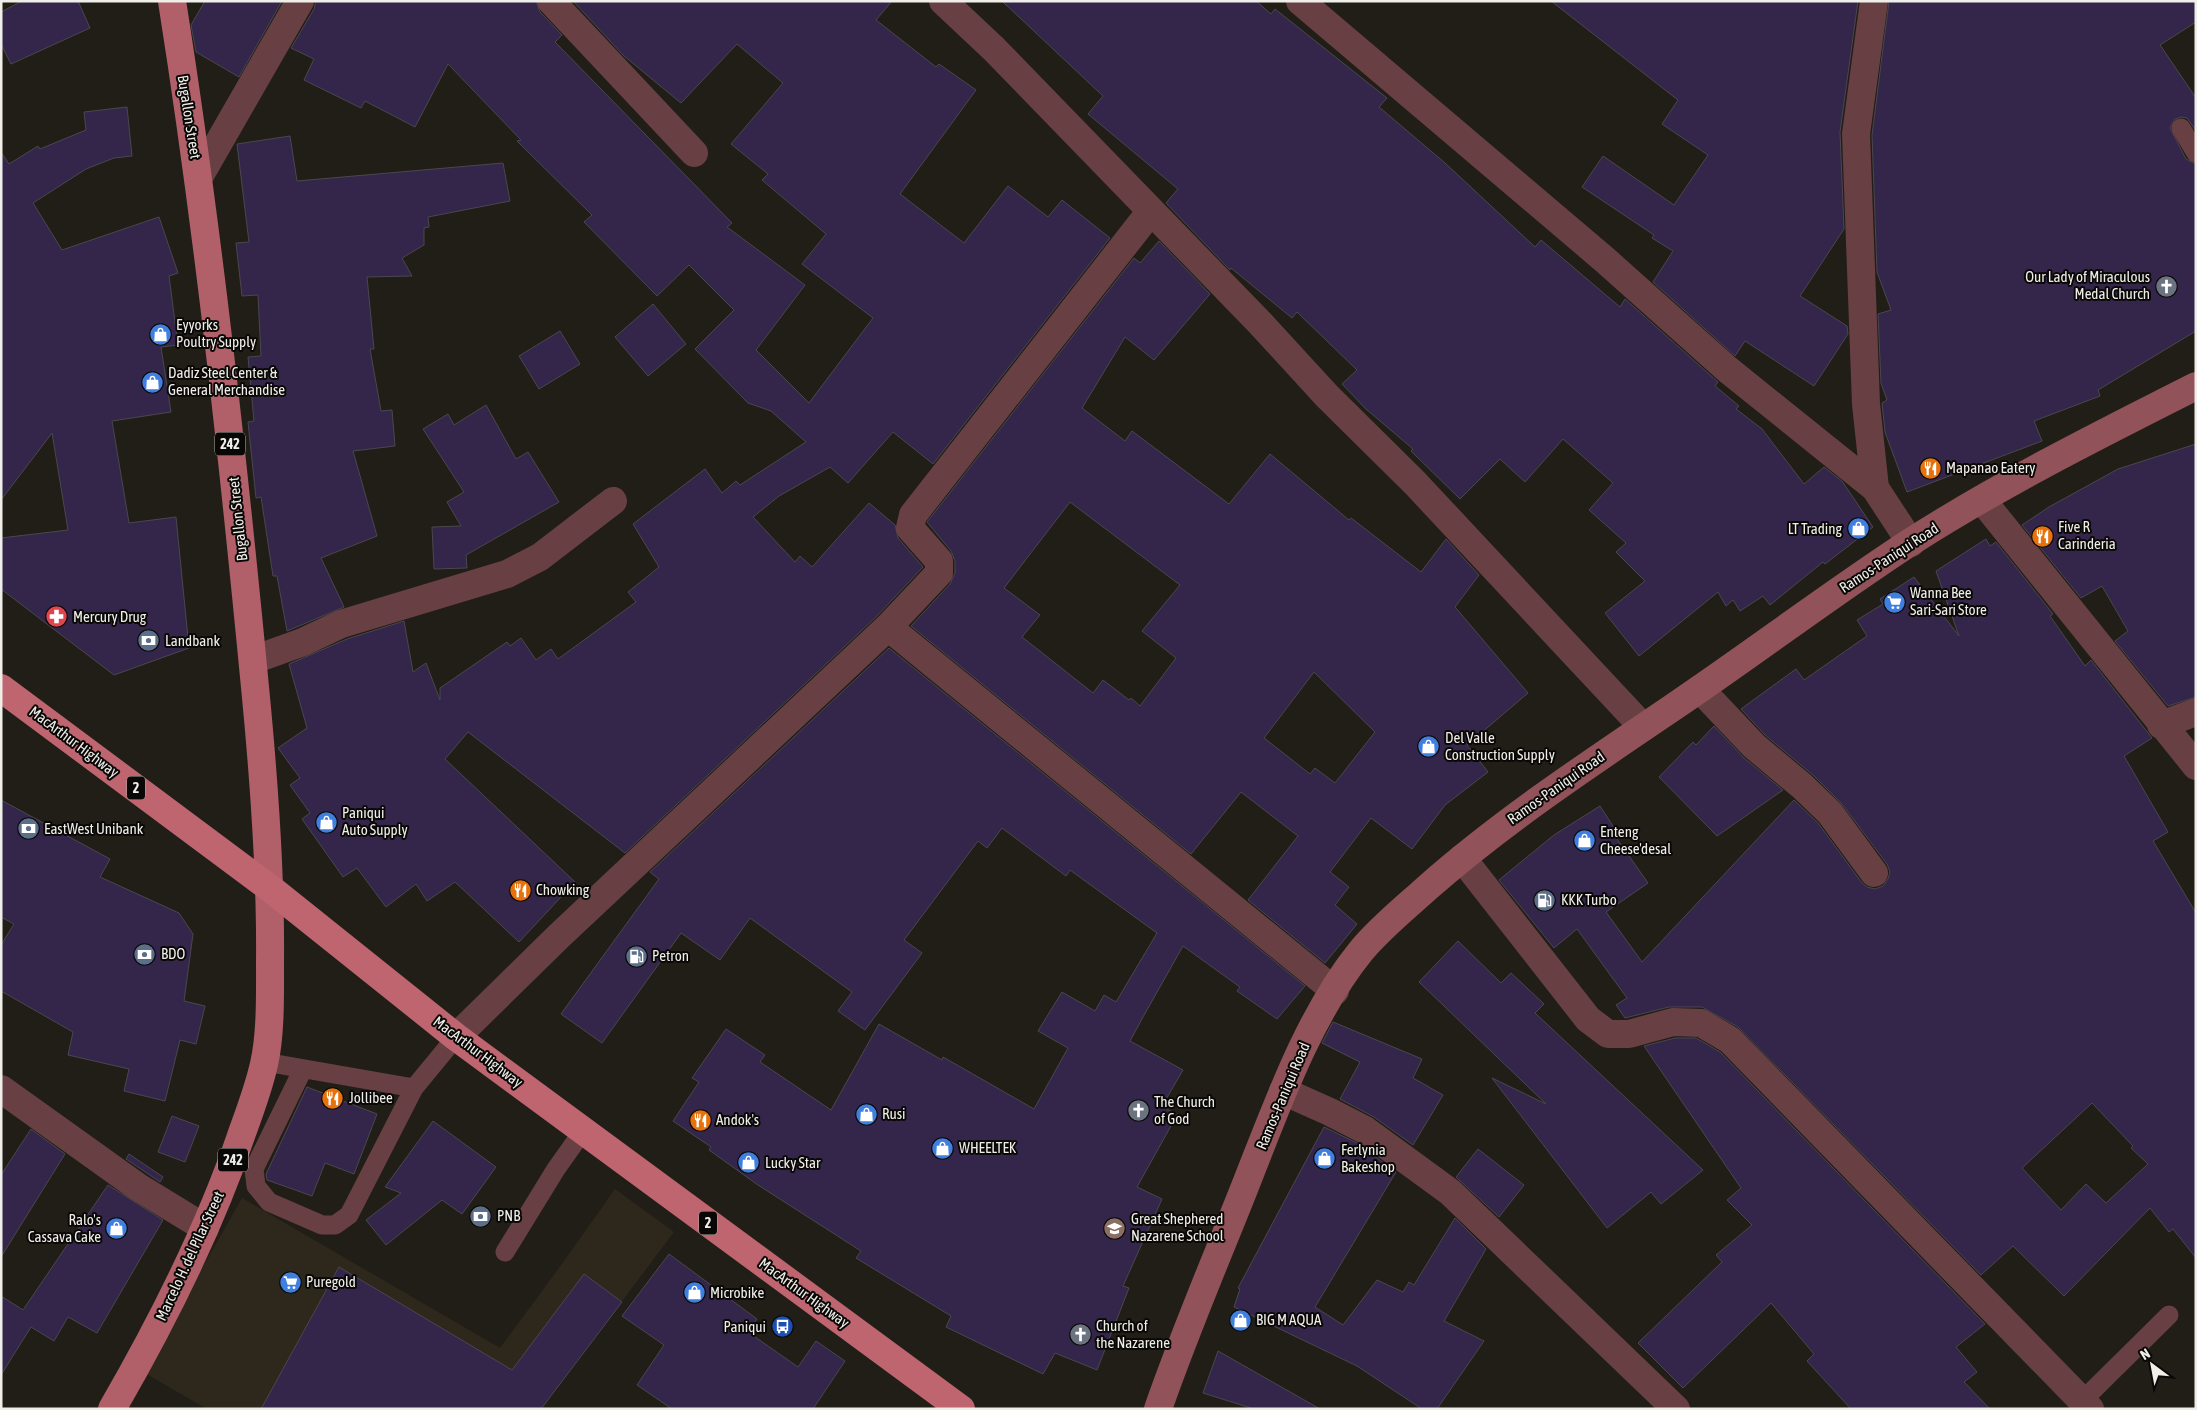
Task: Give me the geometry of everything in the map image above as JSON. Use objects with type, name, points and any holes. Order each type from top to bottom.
[{"type":"highway","name":"MacArthur Highway","points":[[1,688],[271,889],[456,1036],[962,1409]]},
{"type":"main road","name":"Bugallon Street","points":[[172,1],[184,91],[199,177],[253,660],[264,776],[271,889]]},
{"type":"main road","name":"Ramos-Paniqui Road","points":[[1158,1409],[1196,1308],[1283,1091],[1308,1037],[1335,990],[1361,951],[1462,858],[1518,814],[1797,620],[1911,543],[1982,500],[2079,445],[2196,386]]},
{"type":"main road","name":"Marcelo H. del Pilar Street","points":[[112,1409],[148,1347],[205,1228],[227,1178],[265,1062],[269,1011],[271,889]]},
{"type":"street","points":[[199,177],[300,1]]},
{"type":"street","points":[[551,1],[694,152]]},
{"type":"street","points":[[943,1],[994,49],[1328,396],[1415,483],[1644,727]]},
{"type":"street","points":[[1300,1],[1605,260],[1727,370],[1875,488],[1911,543]]},
{"type":"street","points":[[1874,1],[1856,134],[1866,404],[1875,488]]},
{"type":"street","points":[[456,1036],[559,936],[888,627],[939,574],[939,561],[910,528],[913,515],[1151,211]]},
{"type":"street","points":[[1982,500],[2161,725],[2196,766]]},
{"type":"street","points":[[253,660],[303,642],[341,624],[507,574],[540,557],[613,501]]},
{"type":"street","points":[[888,627],[1335,990]]},
{"type":"street","points":[[1700,689],[1754,746],[1802,786],[1830,813],[1874,873]]},
{"type":"street","points":[[2161,725],[2196,712]]},
{"type":"street","points":[[1462,858],[1588,1019],[1608,1034],[1629,1034],[1673,1022],[1701,1023],[1730,1040],[2086,1405]]},
{"type":"street","points":[[1,1089],[138,1187],[205,1228]]},
{"type":"street","points":[[1283,1091],[1365,1130],[1450,1192],[1676,1409]]},
{"type":"lane","points":[[2181,128],[2196,153]]},
{"type":"lane","points":[[304,1069],[254,1169],[256,1186],[269,1202],[322,1225],[335,1225],[349,1215],[414,1088],[456,1036]]},
{"type":"lane","points":[[265,1062],[414,1088]]},
{"type":"lane","points":[[505,1252],[556,1168],[583,1131]]},
{"type":"lane","points":[[2086,1405],[2168,1315]]},
{"type":"shaded area","name":"Puregold","points":[[615,1189],[674,1232],[541,1409],[207,1409],[143,1372],[242,1198],[500,1348]]},
{"type":"building","points":[[22,1],[78,1],[90,28],[11,64],[1,44],[1,12]]},
{"type":"building","points":[[205,1],[282,1],[239,77],[196,52],[191,25]]},
{"type":"building","points":[[316,1],[536,1],[540,12],[562,35],[555,42],[732,223],[727,227],[805,285],[756,350],[809,403],[873,318],[802,264],[826,234],[762,180],[768,174],[731,144],[783,83],[737,44],[681,103],[624,56],[573,1],[892,1],[876,20],[936,67],[939,64],[976,90],[900,194],[964,243],[1008,186],[1048,217],[1062,200],[1110,238],[933,464],[893,432],[848,483],[830,467],[779,496],[753,517],[795,562],[800,556],[812,567],[869,503],[895,525],[898,538],[923,567],[877,616],[625,853],[468,732],[445,759],[575,882],[519,942],[455,882],[427,901],[416,884],[386,907],[357,868],[343,877],[302,819],[310,813],[290,785],[300,778],[278,748],[307,728],[289,664],[347,639],[404,621],[413,672],[426,663],[440,700],[440,688],[507,642],[510,646],[521,638],[536,660],[551,649],[558,659],[636,602],[628,592],[659,567],[633,524],[705,469],[722,493],[736,481],[740,485],[806,442],[771,411],[748,403],[695,349],[734,310],[689,265],[657,296],[584,222],[592,215],[517,141],[521,140],[448,64],[415,127],[365,101],[361,108],[304,80],[314,59],[291,48],[314,9]]},
{"type":"building","points":[[1002,1],[1256,1],[1271,14],[1275,9],[1387,98],[1379,107],[1445,163],[1535,247],[1541,240],[1620,307],[1625,299],[1718,382],[1715,386],[1739,406],[1736,409],[1762,429],[1804,484],[1824,467],[1842,481],[1873,527],[1825,564],[1823,562],[1770,605],[1763,596],[1740,611],[1733,600],[1726,606],[1718,592],[1639,656],[1605,613],[1645,581],[1616,552],[1626,543],[1589,510],[1613,483],[1563,439],[1525,482],[1500,459],[1460,499],[1411,451],[1413,449],[1366,409],[1342,384],[1357,370],[1297,312],[1292,318],[1231,268],[1230,270],[1166,203],[1178,189],[1088,114],[1103,96]]},
{"type":"building","points":[[1551,1],[1858,1],[1840,132],[1844,229],[1800,296],[1847,326],[1848,334],[1814,386],[1745,341],[1735,356],[1653,282],[1673,251],[1652,238],[1654,235],[1582,187],[1603,156],[1674,205],[1708,155],[1662,124],[1678,100]]},
{"type":"building","points":[[1889,1],[2196,1],[2196,22],[2160,45],[2196,98],[2196,131],[2187,118],[2181,117],[2175,119],[2170,128],[2186,159],[2196,164],[2196,331],[2098,390],[2100,396],[2034,421],[2042,441],[1907,492],[1885,432],[1882,403],[1887,400],[1881,383],[1878,314],[1891,310],[1877,272],[1872,135]]},
{"type":"building","points":[[127,107],[132,156],[114,158],[86,169],[33,203],[62,250],[159,217],[178,273],[169,276],[178,345],[161,347],[171,412],[112,421],[129,523],[176,517],[189,648],[114,675],[1,589],[1,538],[68,530],[52,433],[1,500],[1,152],[9,164],[38,146],[40,149],[86,130],[84,112]]},
{"type":"building","points":[[290,136],[297,181],[503,163],[510,201],[428,217],[429,227],[424,228],[424,245],[402,258],[412,276],[367,277],[374,349],[370,349],[381,411],[392,410],[395,446],[353,451],[377,536],[321,558],[344,607],[287,631],[277,576],[273,576],[261,497],[256,498],[248,422],[254,421],[248,357],[261,356],[258,295],[242,296],[236,243],[249,242],[237,144]]},
{"type":"building","points":[[1159,241],[1210,294],[1154,360],[1125,337],[1082,408],[1125,441],[1132,431],[1229,504],[1270,454],[1349,520],[1351,518],[1421,572],[1446,539],[1479,575],[1455,607],[1528,693],[1467,745],[1488,772],[1445,805],[1412,849],[1371,818],[1330,872],[1349,887],[1335,905],[1357,924],[1325,963],[1248,900],[1298,836],[1241,792],[1191,854],[911,626],[950,584],[955,573],[955,561],[951,551],[927,522],[1134,258],[1140,263]],"holes":[[[1070,502],[1180,585],[1142,631],[1176,658],[1140,706],[1103,680],[1093,693],[1022,637],[1040,615],[1004,588]],[[1314,672],[1375,732],[1335,783],[1315,768],[1310,774],[1264,738]]]},
{"type":"building","points":[[653,304],[686,344],[648,376],[615,337]]},
{"type":"building","points":[[560,331],[580,364],[539,389],[519,356]]},
{"type":"building","points":[[486,405],[516,459],[528,452],[559,502],[466,555],[467,568],[434,569],[432,527],[461,526],[447,502],[464,492],[423,429],[448,414],[454,425]]},
{"type":"building","points":[[2196,444],[2196,697],[2168,706],[2115,641],[2128,631],[2102,586],[2081,598],[2022,525],[2049,507],[2118,469]]},
{"type":"building","points":[[1986,539],[1990,546],[1996,542],[2053,614],[2050,616],[2085,666],[2091,660],[2152,738],[2124,756],[2168,832],[2153,841],[2196,913],[2196,1258],[2173,1229],[2169,1232],[2150,1208],[2064,1296],[2013,1246],[1981,1275],[1738,1027],[1702,1007],[1669,1007],[1625,1018],[1616,1005],[1627,998],[1577,929],[1554,948],[1499,880],[1554,835],[1600,806],[1620,837],[1617,839],[1648,883],[1606,912],[1642,962],[1794,800],[1818,823],[1862,883],[1867,887],[1875,889],[1883,886],[1890,872],[1887,864],[1842,804],[1813,775],[1765,735],[1741,709],[1796,669],[1804,680],[1867,636],[1857,620],[1883,604],[1880,599],[1914,577],[1959,636],[1936,571]],"holes":[[[2092,1103],[2133,1146],[2131,1148],[2148,1164],[2106,1203],[2086,1184],[2061,1210],[2022,1168]]]},
{"type":"building","points":[[889,648],[1305,986],[1277,1019],[1237,991],[1240,987],[1183,946],[1130,1041],[1183,1070],[1162,1106],[1177,1115],[1137,1187],[1162,1199],[1123,1286],[1129,1288],[1097,1370],[1055,1353],[1043,1374],[946,1327],[951,1316],[856,1258],[861,1251],[758,1185],[709,1150],[711,1147],[673,1121],[699,1082],[692,1078],[726,1029],[765,1055],[760,1062],[831,1110],[879,1024],[942,1060],[943,1057],[1034,1109],[1068,1048],[1038,1031],[1062,992],[1095,1011],[1104,995],[1116,1002],[1157,933],[1070,870],[1066,876],[1002,828],[987,848],[978,841],[904,940],[922,953],[865,1030],[838,1011],[852,992],[750,918],[720,960],[681,933],[602,1043],[561,1014],[659,879],[650,872]]},
{"type":"building","points":[[1714,726],[1744,758],[1783,790],[1717,836],[1659,777],[1693,742],[1696,745]]},
{"type":"building","points":[[1,800],[110,859],[100,877],[179,913],[193,934],[184,1001],[205,1006],[196,1044],[180,1040],[165,1101],[124,1091],[129,1069],[68,1055],[73,1032],[1,991],[1,945],[14,924],[1,917]]},
{"type":"building","points":[[1458,941],[1501,983],[1511,973],[1544,1004],[1535,1013],[1703,1170],[1661,1204],[1651,1192],[1607,1228],[1492,1078],[1546,1104],[1419,982]]},
{"type":"building","points":[[1333,1022],[1422,1059],[1413,1078],[1443,1095],[1413,1145],[1374,1117],[1340,1099],[1360,1062],[1322,1043]]},
{"type":"building","points":[[1675,1038],[1696,1038],[1720,1052],[1985,1324],[1956,1347],[1977,1372],[1964,1382],[1990,1409],[1851,1409],[1807,1361],[1814,1354],[1771,1303],[1683,1388],[1638,1343],[1722,1262],[1716,1255],[1752,1225],[1727,1200],[1741,1188],[1644,1046]]},
{"type":"building","points":[[307,1087],[377,1114],[354,1174],[325,1163],[312,1196],[267,1180],[266,1174]]},
{"type":"building","points":[[172,1116],[199,1126],[185,1162],[158,1152]]},
{"type":"building","points":[[433,1121],[496,1167],[462,1214],[442,1200],[386,1245],[366,1220],[401,1193],[385,1187]]},
{"type":"building","points":[[1324,1127],[1357,1143],[1396,1172],[1315,1307],[1343,1325],[1377,1280],[1403,1292],[1409,1282],[1414,1285],[1455,1218],[1486,1249],[1444,1321],[1484,1341],[1437,1409],[1422,1409],[1357,1366],[1234,1307],[1240,1289],[1238,1288]]},
{"type":"building","points":[[31,1129],[65,1154],[1,1257],[1,1175]]},
{"type":"building","points":[[1478,1149],[1524,1185],[1499,1217],[1456,1177]]},
{"type":"building","points":[[129,1154],[163,1177],[160,1182],[126,1159]]},
{"type":"building","points":[[108,1185],[163,1220],[97,1333],[68,1317],[54,1341],[31,1327],[1,1375],[1,1296],[23,1310]]},
{"type":"building","points":[[669,1254],[757,1319],[748,1332],[798,1367],[816,1341],[845,1361],[813,1409],[672,1409],[637,1385],[664,1345],[622,1316]]},
{"type":"building","points":[[339,1267],[512,1370],[584,1274],[622,1302],[541,1409],[261,1409]]},
{"type":"building","points":[[1218,1351],[1320,1409],[1254,1409],[1203,1393]]},
{"type":"place","name":"Our Lady of Miraculous Medal Church","points":[[2166,286]]},
{"type":"place","name":"Eyyorks Poultry Supply","points":[[160,334]]},
{"type":"place","name":"Dadiz Steel Center & General Merchandise","points":[[152,382]]},
{"type":"place","name":"Mapanao Eatery","points":[[1930,468]]},
{"type":"place","name":"LT Trading","points":[[1858,529]]},
{"type":"place","name":"Five R Carinderia","points":[[2042,536]]},
{"type":"place","name":"Wanna Bee Sari-Sari Store","points":[[1894,602]]},
{"type":"place","name":"Mercury Drug","points":[[57,617]]},
{"type":"place","name":"Landbank","points":[[149,641]]},
{"type":"place","name":"Del Valle Construction Supply","points":[[1429,747]]},
{"type":"place","name":"Paniqui Auto Supply","points":[[326,822]]},
{"type":"place","name":"EastWest Unibank","points":[[28,829]]},
{"type":"place","name":"Enteng Cheese'desal","points":[[1584,841]]},
{"type":"place","name":"Chowking","points":[[520,890]]},
{"type":"place","name":"KKK Turbo","points":[[1545,900]]},
{"type":"place","name":"BDO","points":[[145,954]]},
{"type":"place","name":"Petron","points":[[636,956]]},
{"type":"place","name":"Jollibee","points":[[333,1098]]},
{"type":"place","name":"The Church of God","points":[[1138,1111]]},
{"type":"place","name":"Rusi","points":[[866,1114]]},
{"type":"place","name":"Andok's","points":[[700,1120]]},
{"type":"place","name":"WHEELTEK","points":[[943,1148]]},
{"type":"place","name":"Ferlynia Bakeshop","points":[[1325,1159]]},
{"type":"place","name":"Lucky Star","points":[[749,1163]]},
{"type":"place","name":"PNB","points":[[481,1216]]},
{"type":"place","name":"Great Shephered Nazarene School","points":[[1115,1228]]},
{"type":"place","name":"Ralo's Cassava Cake","points":[[117,1229]]},
{"type":"place","name":"Puregold","points":[[290,1282]]},
{"type":"place","name":"Microbike","points":[[694,1293]]},
{"type":"place","name":"BIG M AQUA","points":[[1240,1320]]},
{"type":"place","name":"Paniqui","points":[[782,1327]]},
{"type":"place","name":"Church of the Nazarene","points":[[1080,1335]]}]
